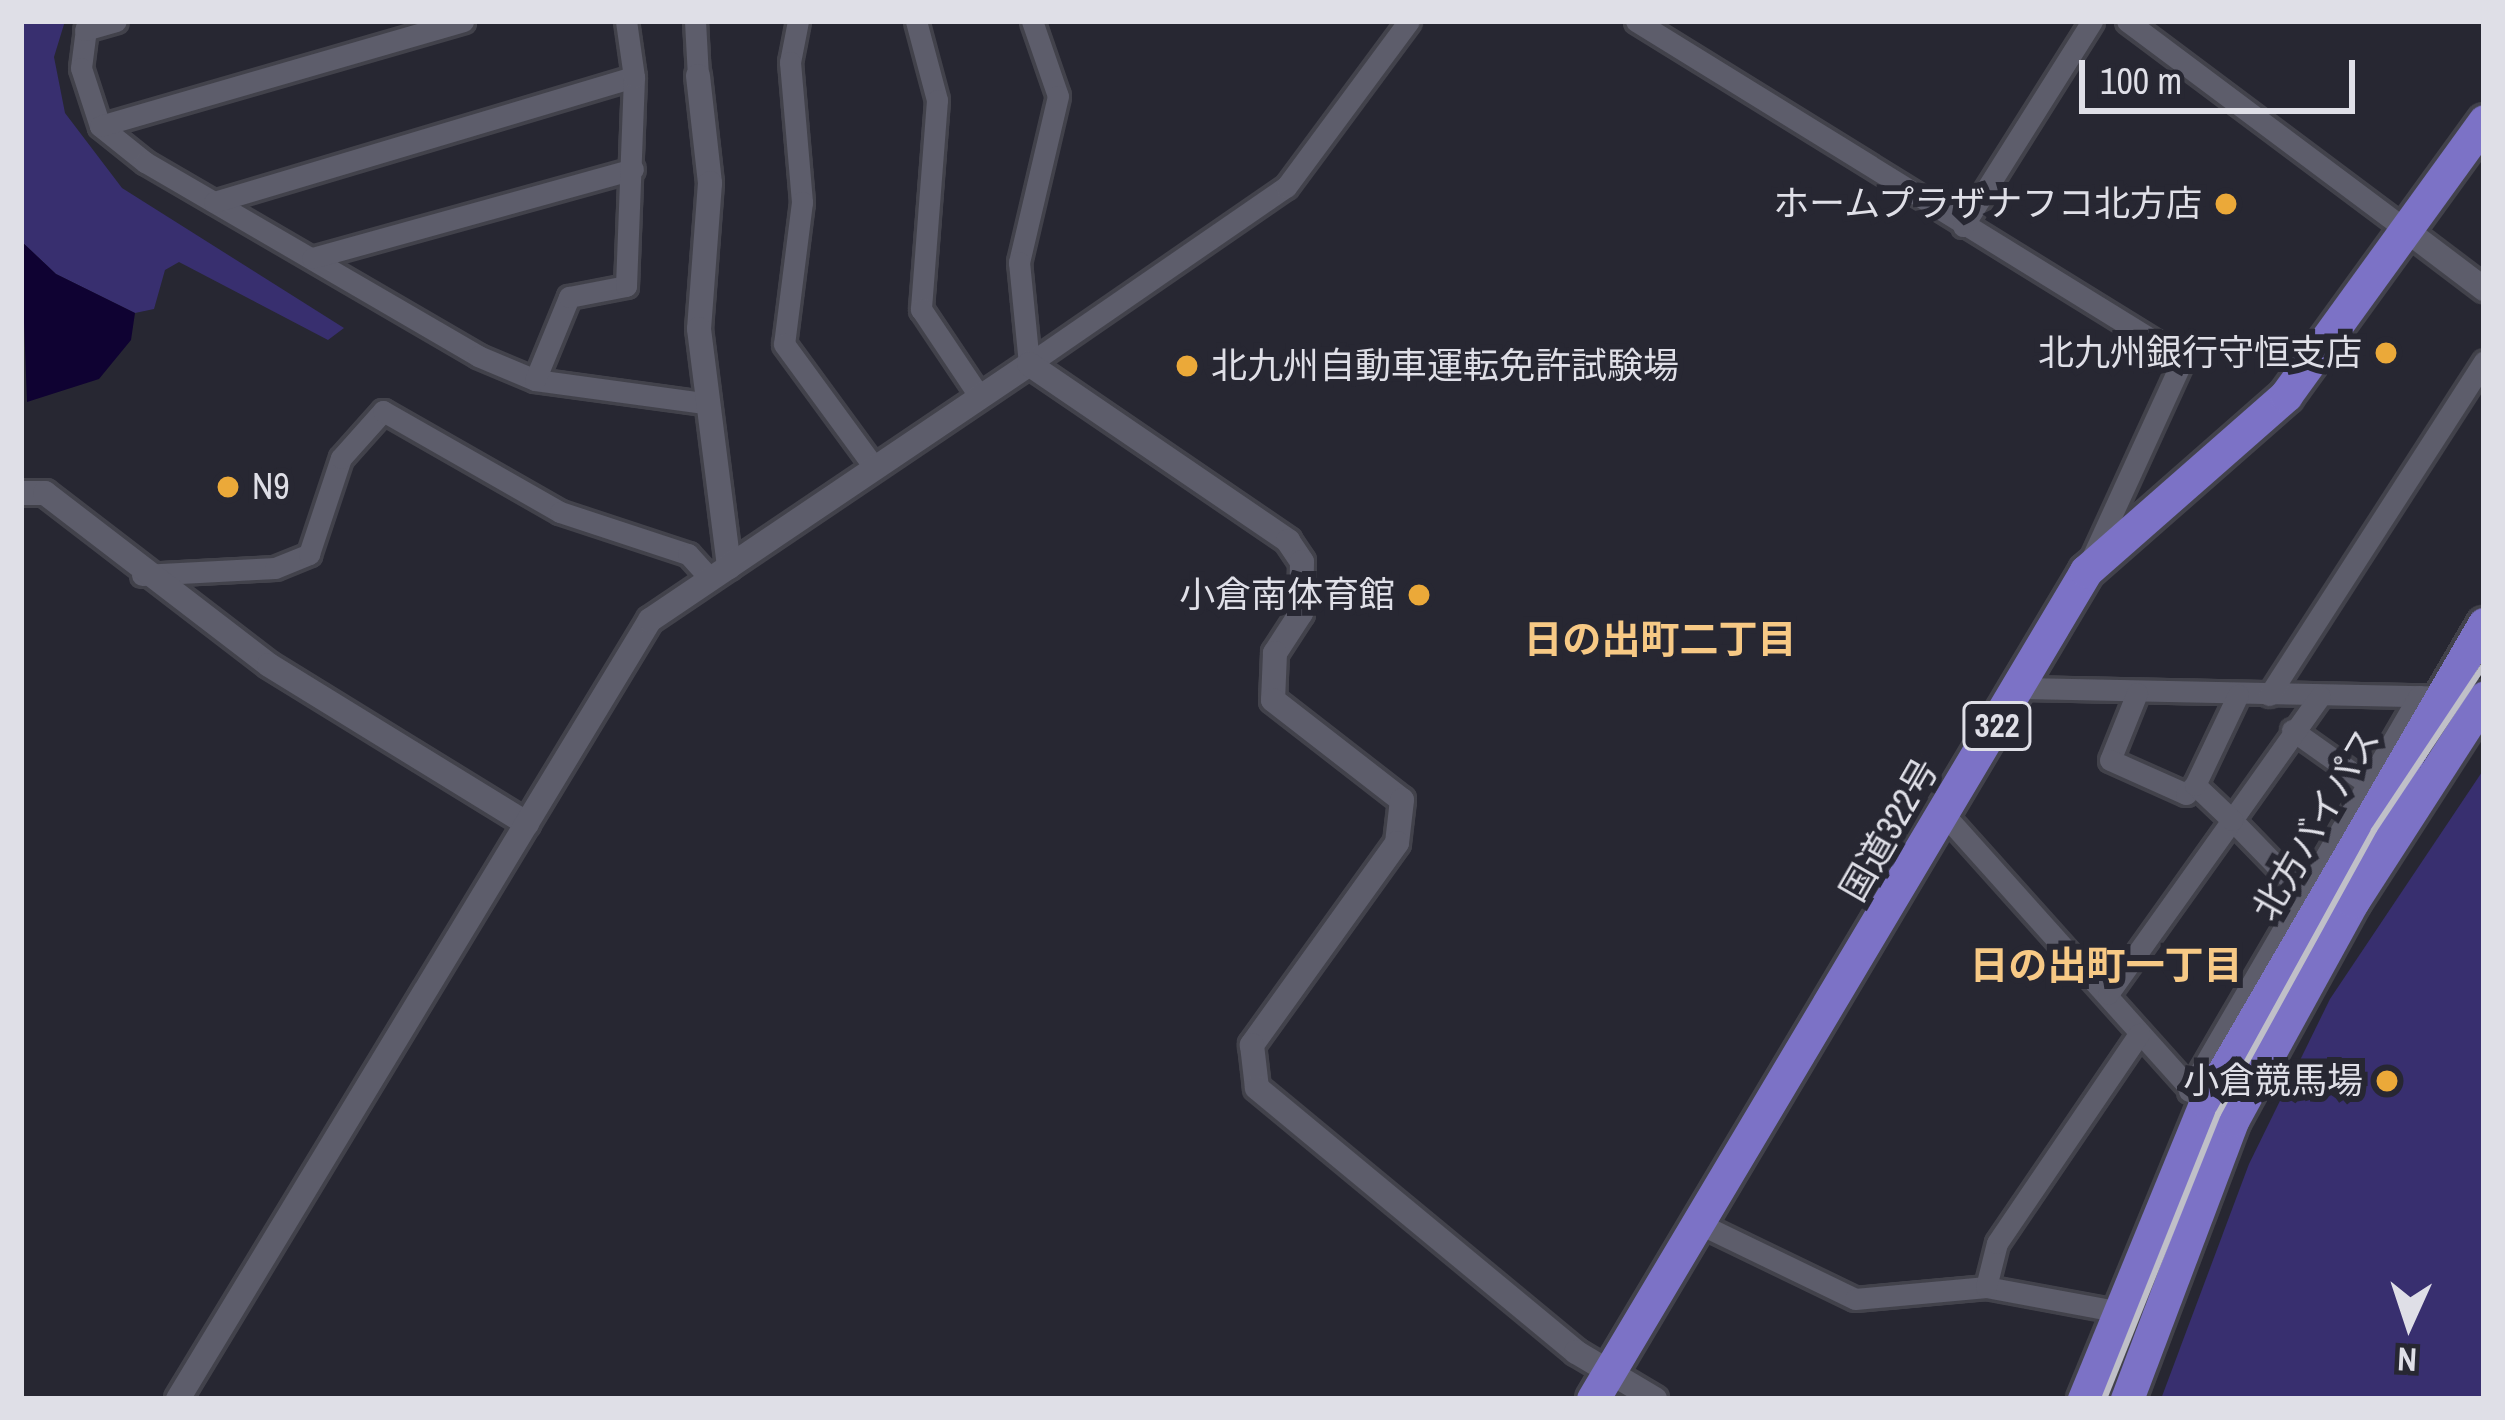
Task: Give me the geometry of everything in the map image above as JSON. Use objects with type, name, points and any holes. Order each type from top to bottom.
[{"type":"highway","name":"国道322号","points":[[1602,1385],[1942,812],[2022,688],[2086,571],[2286,395],[2410,233],[2484,121]]},
{"type":"highway","name":"北方バイパス","points":[[2084,1399],[2115,1311],[2209,1104],[2428,696],[2484,624]]},
{"type":"highway","name":"北方バイパス","points":[[2127,1399],[2209,1104],[2342,919],[2484,699]]},
{"type":"street","points":[[116,21],[86,26],[81,68],[100,127],[214,202],[536,380],[704,403]]},
{"type":"street","points":[[100,127],[463,21]]},
{"type":"street","points":[[536,380],[569,297],[626,286],[634,77],[626,21]]},
{"type":"street","points":[[695,21],[710,184],[704,403],[718,571]]},
{"type":"street","points":[[798,21],[790,62],[802,202],[784,344],[874,467]]},
{"type":"street","points":[[916,21],[937,100],[921,309],[978,394]]},
{"type":"street","points":[[1029,364],[1019,262],[1058,96],[1032,21]]},
{"type":"street","points":[[178,1399],[650,620],[1286,187],[1408,21]]},
{"type":"street","points":[[1636,21],[2183,358],[2086,571]]},
{"type":"street","points":[[1963,226],[2092,21]]},
{"type":"street","points":[[2127,21],[2484,289]]},
{"type":"street","points":[[214,202],[634,77]]},
{"type":"street","points":[[312,258],[633,169]]},
{"type":"street","points":[[2270,695],[2484,362]]},
{"type":"street","points":[[1029,364],[1288,541],[1302,562],[1301,613],[1275,653],[1273,700],[1402,800],[1397,843],[1252,1045],[1257,1088],[1602,1385],[1655,1399]]},
{"type":"street","points":[[142,575],[275,568],[309,554],[341,458],[383,411],[560,512],[688,554],[718,571]]},
{"type":"street","points":[[21,494],[45,493],[142,575],[527,824]]},
{"type":"street","points":[[2022,688],[2484,699]]},
{"type":"street","points":[[2137,693],[2110,760],[2186,794],[2195,785],[2238,694]]},
{"type":"street","points":[[2108,994],[2320,695]]},
{"type":"street","points":[[1942,812],[2139,1034],[2209,1104],[2300,890],[2365,781],[2428,696]]},
{"type":"street","points":[[2292,730],[2365,781]]},
{"type":"street","points":[[2195,785],[2300,890]]},
{"type":"street","points":[[1986,1287],[1997,1243],[2139,1034]]},
{"type":"street","points":[[1698,1223],[1855,1299],[1986,1287],[2115,1311]]},
{"type":"shaded area","points":[[21,21],[65,21],[54,57],[65,113],[122,188],[344,328],[328,340],[179,262],[165,270],[154,309],[135,313],[56,274],[21,241]]},
{"type":"shaded area","points":[[21,241],[56,274],[135,313],[131,340],[99,379],[27,402]]},
{"type":"shaded area","name":"小倉競馬場","points":[[2484,769],[2484,1399],[2161,1399],[2249,1164],[2330,999]]},
{"type":"railway","points":[[2104,1399],[2218,1114],[2374,830],[2484,665]]},
{"type":"place","name":"ホームプラザナフコ北方店","points":[[2226,204]]},
{"type":"place","name":"北九州銀行守恒支店","points":[[2386,353]]},
{"type":"place","name":"北九州自動車運転免許試験場","points":[[1187,366]]},
{"type":"place","name":"N9","points":[[228,487]]},
{"type":"place","name":"小倉南体育館","points":[[1419,595]]},
{"type":"place","name":"小倉競馬場","points":[[2387,1081]]},
{"type":"district","name":"日の出町二丁目","points":[[1660,639]]},
{"type":"district","name":"日の出町一丁目","points":[[2106,965]]}]
